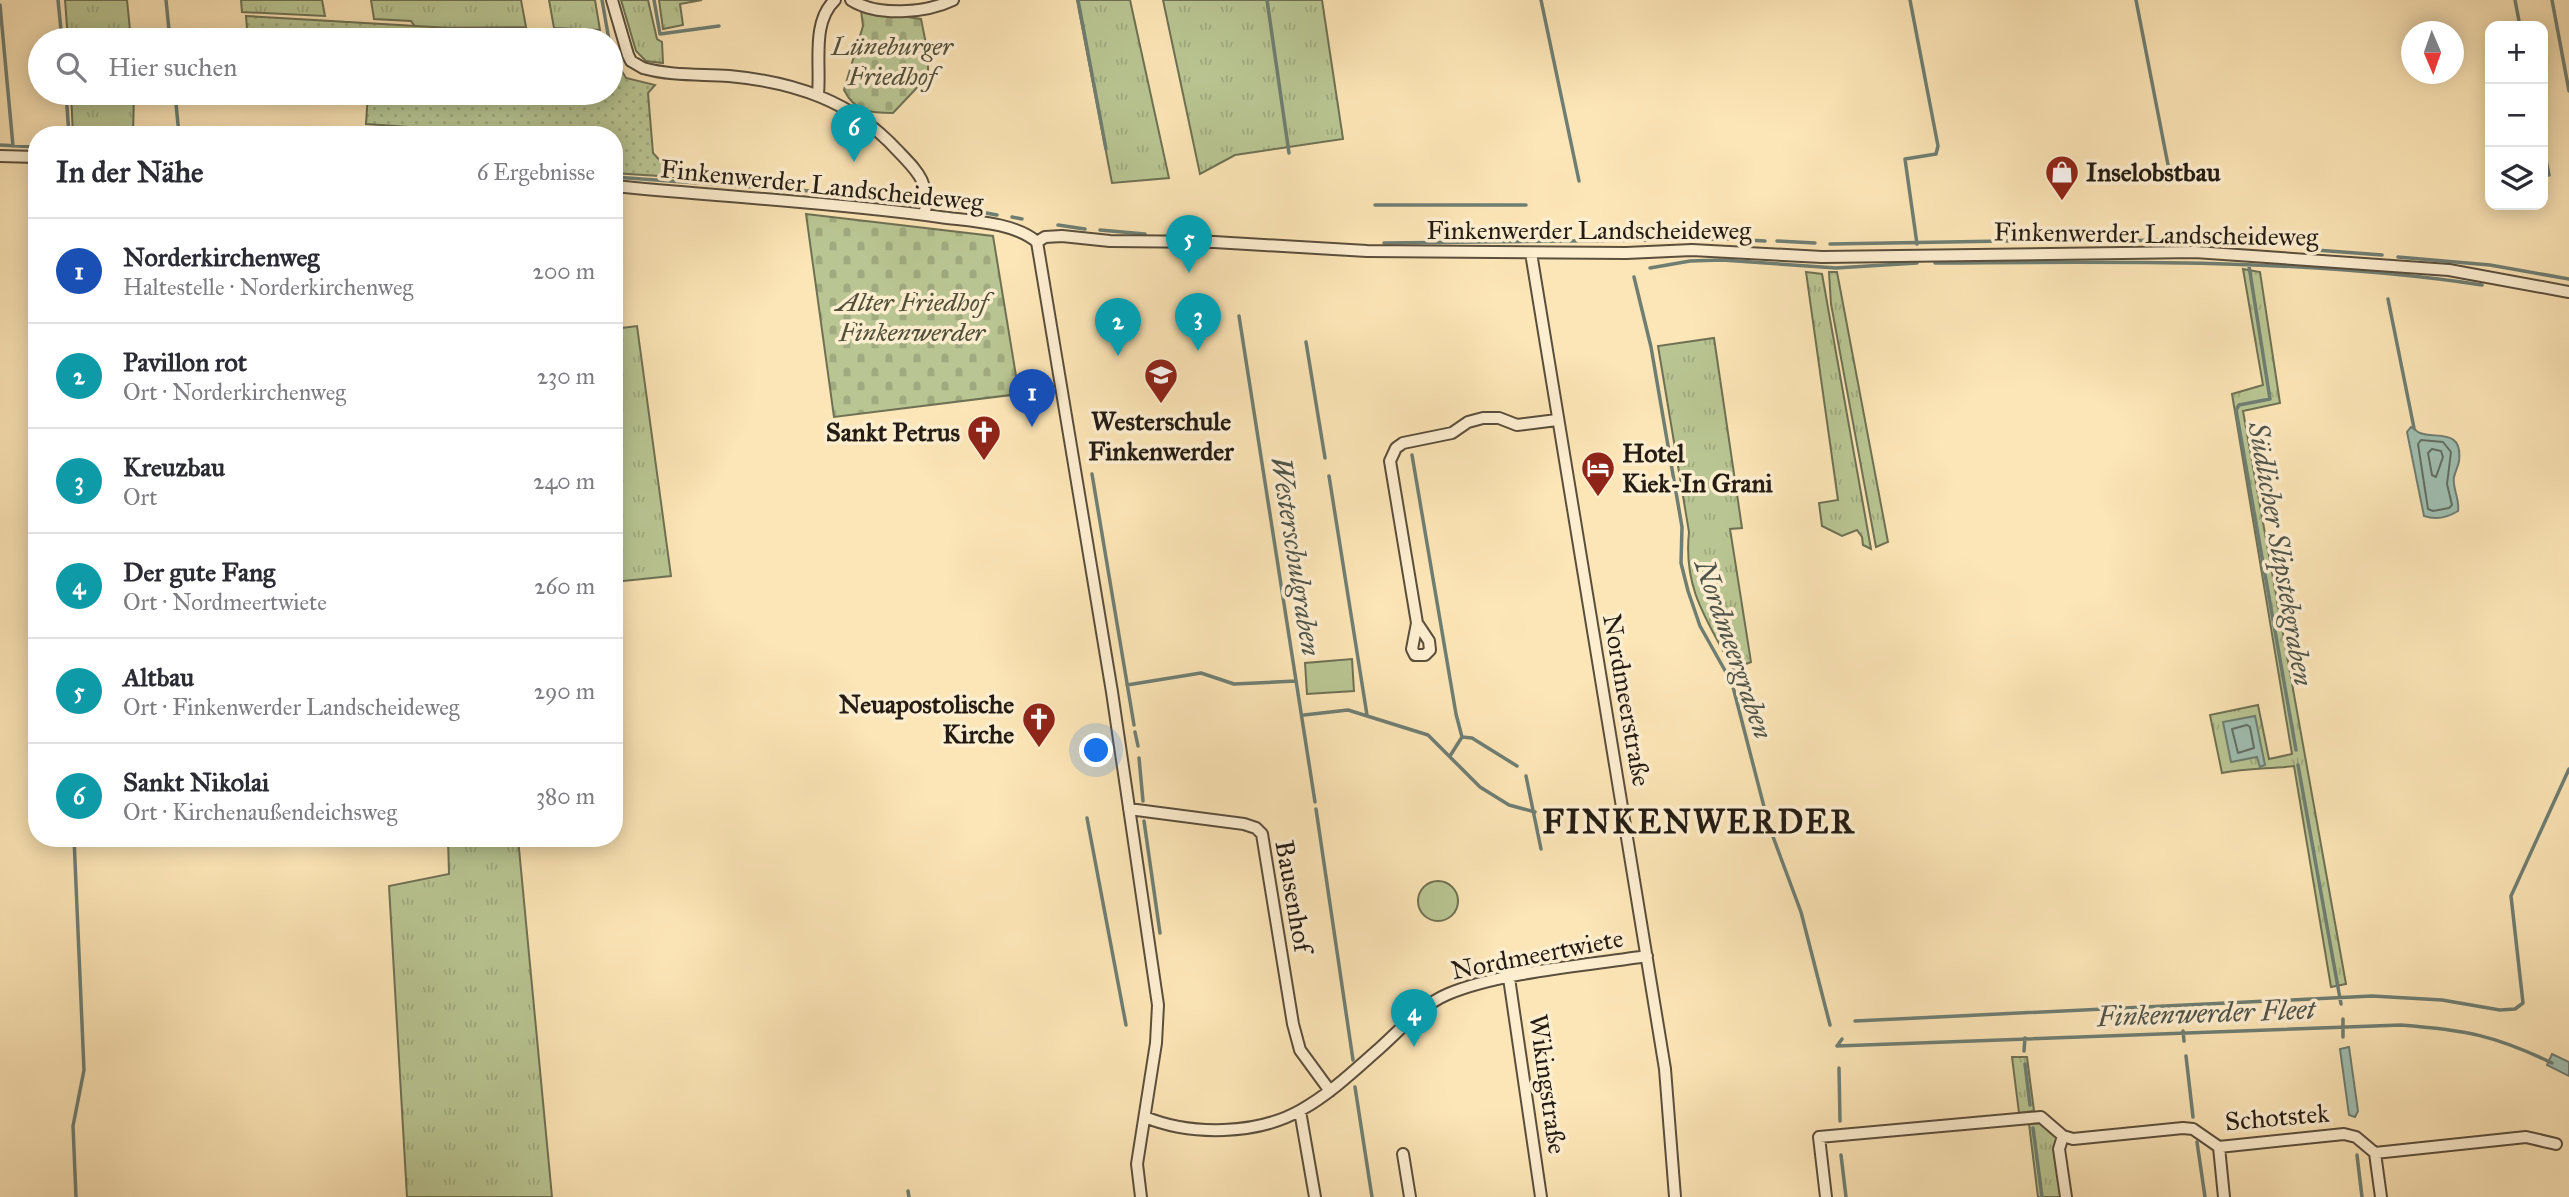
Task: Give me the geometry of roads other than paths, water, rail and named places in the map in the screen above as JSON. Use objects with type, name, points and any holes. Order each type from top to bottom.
[{"type":"street","points":[[612,0],[620,28]]},
{"type":"street","points":[[818,94],[821,26],[826,11],[835,0]]},
{"type":"street","points":[[852,0],[867,7],[918,10],[953,0]]},
{"type":"street","points":[[623,38],[631,61],[643,68],[679,74],[743,78],[818,94],[846,106],[876,128],[919,173],[927,194],[925,215]]},
{"type":"street","points":[[0,156],[28,157]]},
{"type":"street","name":"Finkenwerder Landscheideweg","points":[[623,187],[842,205],[925,215],[1013,230],[1037,242],[1045,237],[1062,236],[1110,241],[1214,242],[1367,251],[1531,253],[1692,250],[1822,257],[2195,252],[2448,270],[2569,292]]},
{"type":"street","points":[[1037,242],[1129,809],[1157,1004],[1145,1117],[1137,1164],[1141,1197]]},
{"type":"street","name":"Nordmeerstraße","points":[[1531,253],[1665,1069],[1675,1197]]},
{"type":"street","points":[[1417,623],[1390,461],[1392,454],[1404,443],[1451,433],[1468,422],[1483,418],[1499,418],[1517,425],[1557,420]]},
{"type":"street","name":"Bausenhof","points":[[1129,809],[1244,824],[1256,828],[1262,834],[1293,1024],[1300,1050],[1329,1091]]},
{"type":"street","name":"Nordmeertwiete","points":[[1145,1117],[1162,1124],[1210,1130],[1256,1125],[1300,1111],[1329,1091],[1420,1012],[1446,995],[1509,978],[1647,956]]},
{"type":"street","name":"Wikingstraße","points":[[1509,978],[1541,1197]]},
{"type":"street","points":[[1300,1111],[1315,1197]]},
{"type":"street","points":[[1826,1197],[1819,1137],[2041,1117],[2063,1136],[2059,1149],[2066,1197]]},
{"type":"street","name":"Schotstek","points":[[2063,1136],[2073,1139],[2183,1128],[2193,1129],[2219,1147],[2344,1134],[2356,1137],[2375,1153]]},
{"type":"street","points":[[2381,1197],[2375,1153],[2526,1137],[2556,1144]]},
{"type":"street","points":[[2219,1147],[2224,1197]]},
{"type":"street","points":[[1404,1154],[1410,1197]]},
{"type":"water","points":[[2411,427],[2426,435],[2453,439],[2457,444],[2459,461],[2454,481],[2458,511],[2446,517],[2424,516],[2407,432]]},
{"type":"water","points":[[2255,716],[2265,765],[2260,767],[2257,757],[2231,762],[2223,722]]},
{"type":"water","points":[[2349,1047],[2358,1111],[2355,1117],[2349,1115],[2340,1049]]},
{"type":"water","points":[[2552,1054],[2569,1062],[2569,1076],[2547,1065]]},
{"type":"waterway","points":[[58,0],[61,28]]},
{"type":"waterway","points":[[166,0],[169,28]]},
{"type":"waterway","points":[[602,0],[607,28]]},
{"type":"waterway","points":[[654,0],[660,34],[719,26]]},
{"type":"waterway","points":[[1078,0],[1106,149]]},
{"type":"waterway","points":[[1267,0],[1289,153]]},
{"type":"waterway","points":[[1541,0],[1579,181]]},
{"type":"waterway","points":[[1910,0],[1938,146],[1936,154],[1905,159],[1917,244]]},
{"type":"waterway","points":[[2136,0],[2169,170]]},
{"type":"waterway","points":[[2515,0],[2519,21]]},
{"type":"waterway","points":[[2552,0],[2569,91]]},
{"type":"waterway","points":[[0,5],[13,146]]},
{"type":"waterway","points":[[67,105],[68,126]]},
{"type":"waterway","points":[[176,105],[178,126]]},
{"type":"waterway","points":[[0,145],[28,147]]},
{"type":"waterway","points":[[2543,147],[2549,175]]},
{"type":"waterway","points":[[623,178],[838,193],[909,203]]},
{"type":"waterway","points":[[943,205],[997,215]]},
{"type":"waterway","points":[[1375,205],[1526,205]]},
{"type":"waterway","points":[[1012,217],[1022,219]]},
{"type":"waterway","points":[[1058,225],[1085,229]]},
{"type":"waterway","points":[[1100,230],[1145,234]]},
{"type":"waterway","points":[[1670,240],[1715,239]]},
{"type":"waterway","points":[[1728,239],[1765,241]]},
{"type":"waterway","points":[[1384,243],[1654,240]]},
{"type":"waterway","points":[[1830,244],[2069,240]]},
{"type":"waterway","points":[[2091,241],[2177,240]]},
{"type":"waterway","points":[[1777,241],[1815,243]]},
{"type":"waterway","points":[[2198,243],[2214,244]]},
{"type":"waterway","points":[[2316,250],[2382,255]]},
{"type":"waterway","points":[[2398,257],[2490,265],[2569,279]]},
{"type":"waterway","points":[[1650,268],[1690,261],[1722,260],[1836,268],[1917,263]]},
{"type":"waterway","points":[[1935,263],[2140,262],[2277,266],[2414,276],[2482,285]]},
{"type":"waterway","name":"Südlicher Slipstekgraben","points":[[2249,266],[2270,399],[2239,405],[2236,410],[2296,750]]},
{"type":"waterway","name":"Nordmeergraben","points":[[1634,277],[1651,347],[1682,527],[1681,563],[1688,591],[1700,626],[1732,683],[1769,826],[1801,912],[1830,1025]]},
{"type":"waterway","points":[[2388,299],[2414,428]]},
{"type":"waterway","name":"Westerschulgraben","points":[[1239,316],[1315,802]]},
{"type":"waterway","points":[[1306,342],[1325,458]]},
{"type":"waterway","points":[[1412,455],[1462,737]]},
{"type":"waterway","points":[[1092,474],[1134,725]]},
{"type":"waterway","points":[[1329,476],[1367,715]]},
{"type":"waterway","points":[[1127,685],[1201,673],[1234,684],[1296,681]]},
{"type":"waterway","points":[[1304,715],[1348,710],[1428,735],[1480,787],[1509,805],[1535,812]]},
{"type":"waterway","points":[[1135,732],[1138,746]]},
{"type":"waterway","points":[[1450,756],[1462,737],[1472,738],[1517,766]]},
{"type":"waterway","points":[[1139,758],[1143,801]]},
{"type":"waterway","name":"Südlicher Slipstekgraben","points":[[2298,765],[2341,1004]]},
{"type":"waterway","points":[[1855,1021],[2372,996],[2442,1000],[2500,1010],[2515,1009],[2523,1003],[2511,896],[2569,769]]},
{"type":"waterway","points":[[1526,776],[1541,849]]},
{"type":"waterway","name":"Westerschulgraben","points":[[1316,809],[1353,1060]]},
{"type":"waterway","points":[[1087,818],[1126,1025]]},
{"type":"waterway","points":[[1144,821],[1160,933]]},
{"type":"waterway","points":[[74,847],[84,1070],[73,1126],[76,1197]]},
{"type":"waterway","name":"Finkenwerder Fleet","points":[[2343,1019],[2343,1037]]},
{"type":"waterway","name":"Finkenwerder Fleet","points":[[1837,1046],[2401,1025],[2479,1035],[2552,1063]]},
{"type":"waterway","name":"Finkenwerder Fleet","points":[[2183,1031],[2184,1041]]},
{"type":"waterway","points":[[2024,1051],[2025,1038]]},
{"type":"waterway","name":"Finkenwerder Fleet","points":[[1837,1046],[1842,1039]]},
{"type":"waterway","points":[[2186,1056],[2193,1117]]},
{"type":"waterway","points":[[2025,1064],[2030,1105]]},
{"type":"waterway","name":"Nordmeergraben","points":[[1839,1068],[1840,1121]]},
{"type":"waterway","points":[[1355,1087],[1372,1197]]},
{"type":"waterway","points":[[2033,1128],[2042,1197]]},
{"type":"waterway","points":[[2197,1142],[2205,1197]]},
{"type":"waterway","name":"Nordmeergraben","points":[[1841,1155],[1846,1197]]},
{"type":"waterway","points":[[2357,1155],[2362,1197]]},
{"type":"waterway","points":[[908,1191],[909,1197]]},
{"type":"place","name":"Sankt Nikolai","points":[[854,162]]},
{"type":"place","name":"Inselobstbau","points":[[2062,202]]},
{"type":"place","name":"Altbau","points":[[1189,273]]},
{"type":"place","name":"Kreuzbau","points":[[1198,351]]},
{"type":"place","name":"Pavillon rot","points":[[1118,356]]},
{"type":"place","name":"Westerschule Finkenwerder","points":[[1161,405]]},
{"type":"place","name":"Norderkirchenweg","points":[[1032,427]]},
{"type":"place","name":"Sankt Petrus","points":[[984,462]]},
{"type":"place","name":"Hotel Kiek-In Grani","points":[[1598,498]]},
{"type":"place","name":"Neuapostolische Kirche","points":[[1039,749]]},
{"type":"place","name":"Der gute Fang","points":[[1414,1047]]},
{"type":"district","name":"FINKENWERDER","points":[[1699,822]]},
{"type":"park label","name":"Lüneburger Friedhof","points":[[892,61]]},
{"type":"park label","name":"Alter Friedhof Finkenwerder","points":[[912,317]]}]
